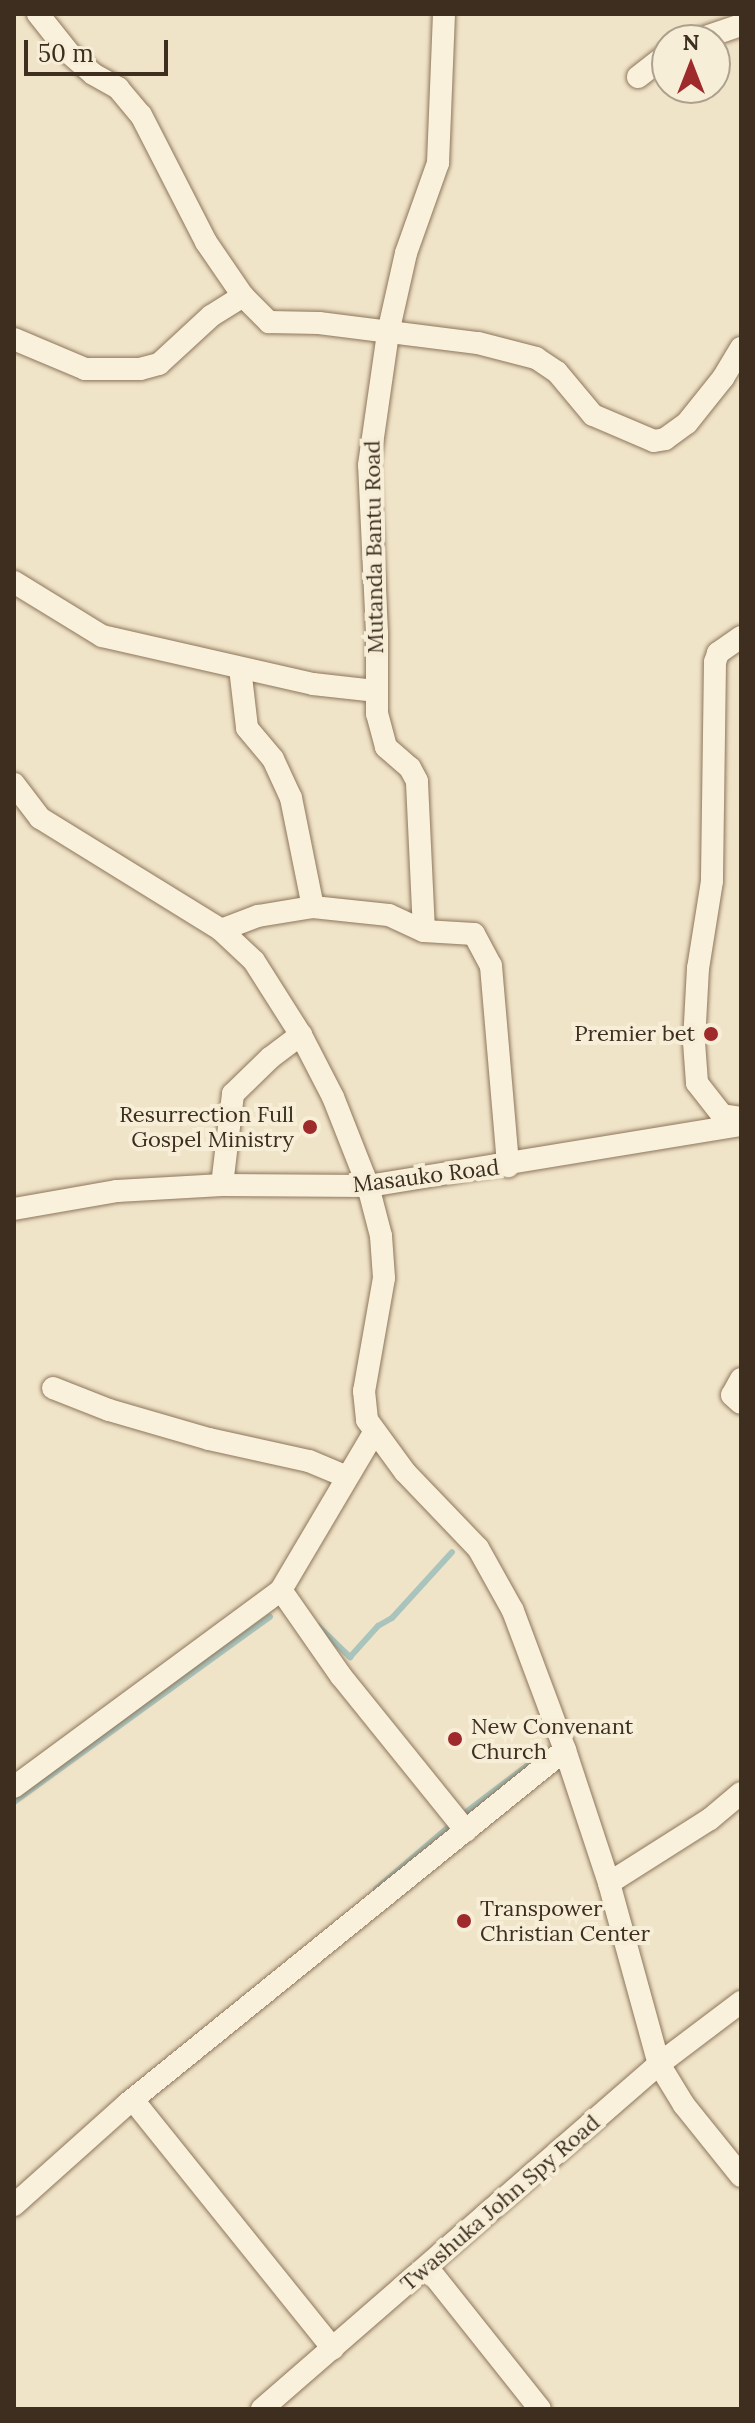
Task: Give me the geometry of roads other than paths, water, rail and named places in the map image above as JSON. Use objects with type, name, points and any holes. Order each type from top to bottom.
[{"type":"street","points":[[38,14],[69,53],[93,74],[118,88],[141,115],[206,242],[243,296],[269,322],[319,323],[478,343],[536,358],[557,372],[593,415],[654,441],[665,439],[687,423],[723,378],[741,348]]},
{"type":"street","name":"Mutanda Bantu Road","points":[[424,931],[417,781],[410,768],[386,747],[380,733],[375,691],[377,633],[369,465],[388,333],[406,253],[438,163],[444,14]]},
{"type":"street","points":[[638,77],[651,67]]},
{"type":"street","points":[[14,339],[85,369],[140,369],[159,364],[211,316],[243,296]]},
{"type":"street","points":[[14,582],[102,636],[313,684],[375,691]]},
{"type":"street","points":[[741,637],[718,653],[715,662],[712,881],[698,968],[694,1042],[697,1083],[722,1115],[741,1118]]},
{"type":"street","points":[[240,668],[247,728],[278,768],[291,798],[313,907]]},
{"type":"street","points":[[14,784],[22,807],[129,876],[221,930],[254,961],[301,1035],[333,1097],[368,1186],[384,1256],[384,1278],[364,1391],[364,1407],[374,1433],[405,1472],[478,1548],[513,1611],[565,1750],[609,1883],[659,2064],[684,2105],[741,2176]]},
{"type":"street","points":[[221,930],[258,916],[313,907],[389,915],[424,931],[474,934],[488,956],[508,1166]]},
{"type":"street","points":[[222,1185],[233,1094],[270,1058],[301,1035]]},
{"type":"street","name":"Masauko Road","points":[[14,1209],[117,1191],[222,1185],[368,1186],[508,1166],[741,1125]]},
{"type":"street","points":[[53,1388],[109,1410],[209,1439],[309,1461],[347,1477]]},
{"type":"street","points":[[14,1787],[281,1590],[374,1433]]},
{"type":"street","points":[[281,1590],[341,1676],[466,1831]]},
{"type":"street","points":[[14,2205],[133,2100],[565,1750]]},
{"type":"street","points":[[609,1883],[710,1819],[741,1793]]},
{"type":"street","name":"Twashuka John Spy Road","points":[[262,2409],[659,2064],[741,2002]]},
{"type":"street","points":[[133,2100],[333,2349]]},
{"type":"street","points":[[427,2267],[540,2409]]},
{"type":"waterway","points":[[318,1626],[350,1657],[378,1626],[392,1618],[452,1552]]},
{"type":"waterway","points":[[14,1802],[270,1617]]},
{"type":"waterway","points":[[461,1816],[537,1758]]},
{"type":"waterway","points":[[376,1889],[452,1824]]},
{"type":"place","name":"Premier bet","points":[[711,1034]]},
{"type":"place","name":"Resurrection Full Gospel Ministry","points":[[310,1127]]},
{"type":"place","name":"New Convenant Church","points":[[455,1739]]},
{"type":"place","name":"Transpower Christian Center","points":[[464,1921]]}]
